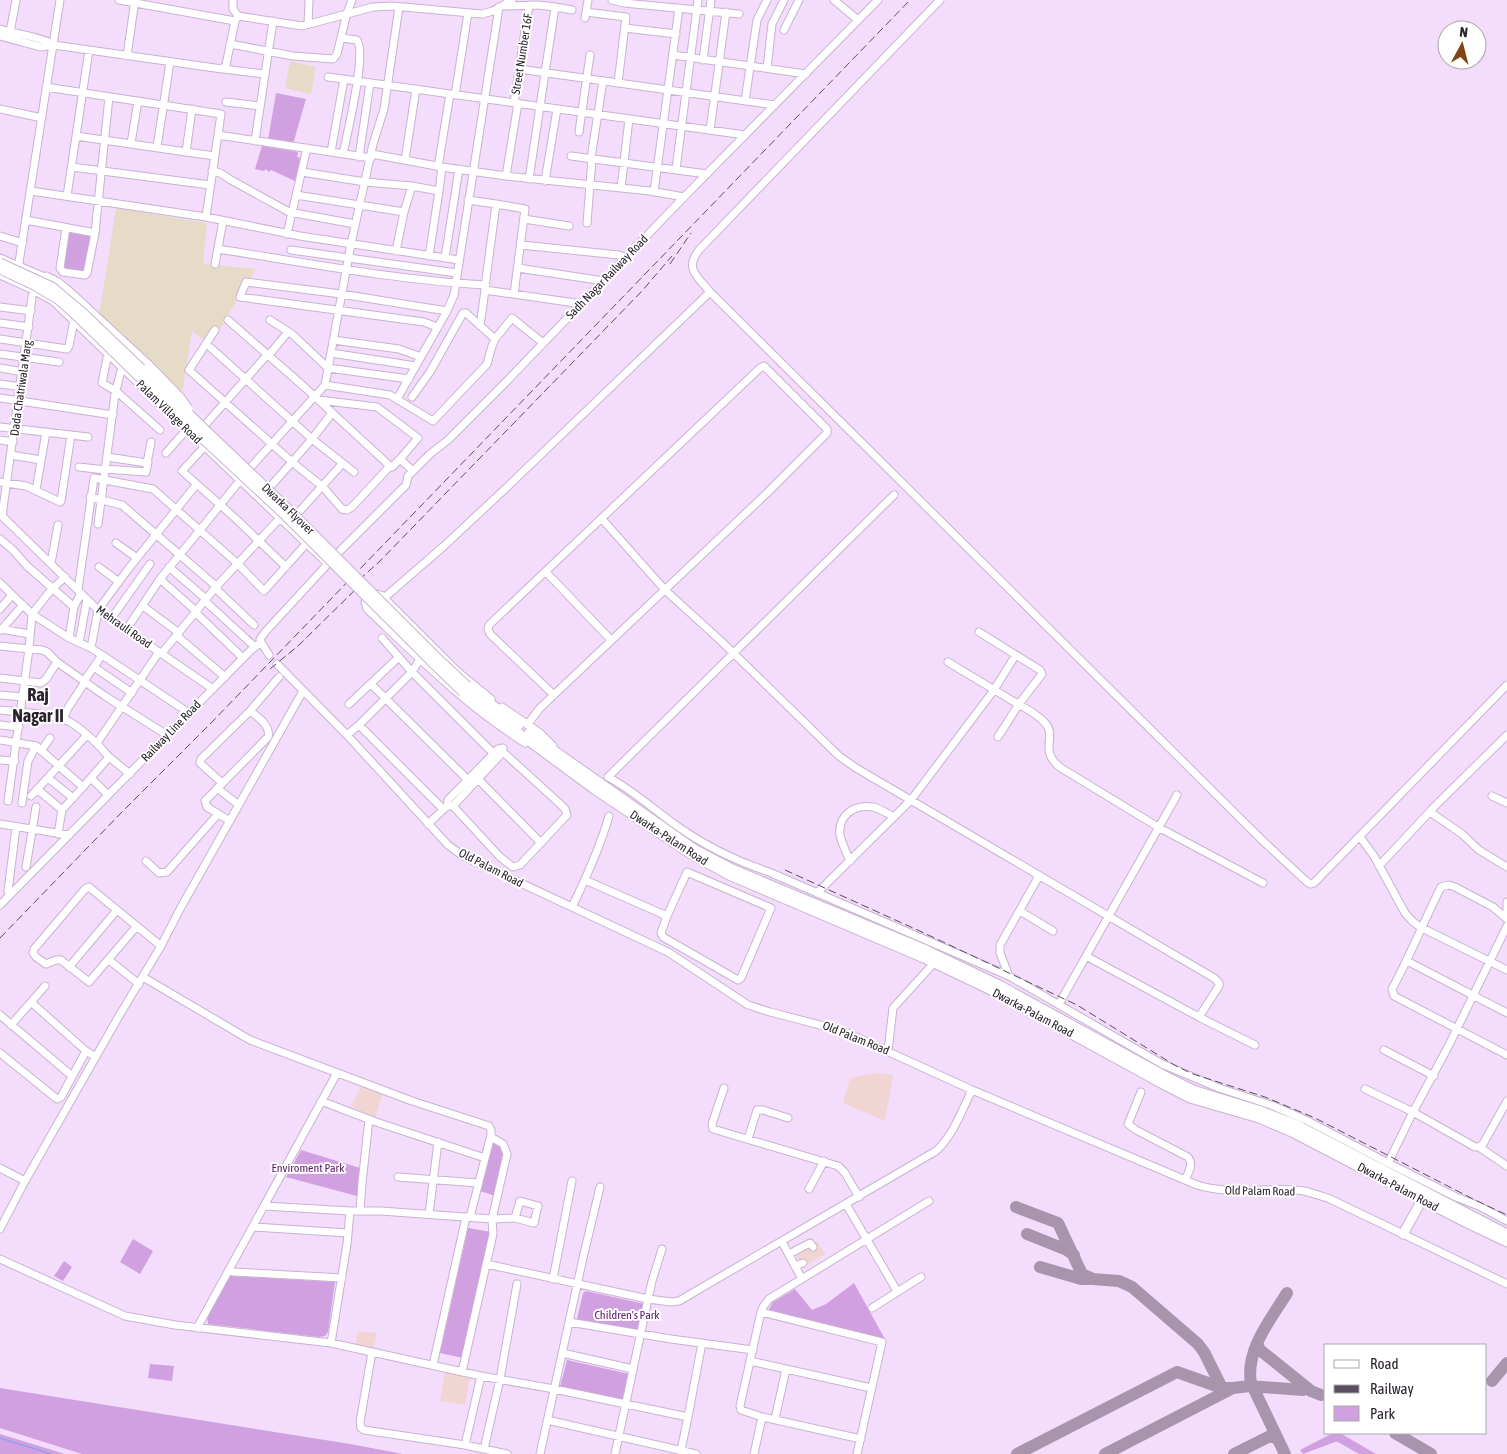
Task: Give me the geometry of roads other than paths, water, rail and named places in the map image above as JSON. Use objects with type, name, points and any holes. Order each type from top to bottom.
[{"type":"main road","name":"Dwarka Flyover","points":[[0,263],[52,288],[84,314],[201,423],[435,656],[467,686],[550,752]]},
{"type":"main road","name":"Dwarka Flyover","points":[[0,269],[58,299],[285,515],[463,692],[569,766]]},
{"type":"main road","points":[[46,277],[68,291],[148,366],[180,398],[201,423]]},
{"type":"main road","name":"Dwarka-Palam Road","points":[[569,766],[594,789],[691,854],[729,875],[934,962],[1034,1012],[1161,1084],[1190,1098],[1259,1118],[1292,1132],[1507,1242]]},
{"type":"main road","name":"Dwarka-Palam Road","points":[[569,766],[694,849],[732,869],[934,954],[999,985],[1164,1076],[1193,1090],[1261,1111],[1297,1125],[1507,1234]]},
{"type":"main road","points":[[1402,1234],[1422,1200]]},
{"type":"street","points":[[10,32],[16,0]]},
{"type":"street","points":[[14,281],[23,244],[60,0]]},
{"type":"street","points":[[119,0],[302,26],[368,7],[399,4],[468,13],[488,13],[512,0]]},
{"type":"street","points":[[223,68],[226,65],[238,18],[233,9],[233,0]]},
{"type":"street","points":[[308,24],[309,0]]},
{"type":"street","points":[[230,44],[293,56],[333,59],[337,54],[352,0]]},
{"type":"street","points":[[588,0],[586,15],[625,16],[618,83]]},
{"type":"street","points":[[612,0],[739,14]]},
{"type":"street","points":[[676,169],[698,0]]},
{"type":"street","points":[[704,60],[710,0]]},
{"type":"street","points":[[745,101],[757,20],[766,0]]},
{"type":"street","points":[[767,68],[772,24],[784,0]]},
{"type":"street","points":[[784,30],[799,0]]},
{"type":"street","points":[[834,0],[858,20]]},
{"type":"street","name":"Sadh Nagar Railway Road","points":[[337,554],[406,486],[408,476],[430,454],[448,440],[878,0]]},
{"type":"street","points":[[940,0],[696,253],[692,268],[710,292],[1210,789],[1311,884],[1360,837],[1507,685]]},
{"type":"street","points":[[127,56],[135,2]]},
{"type":"street","points":[[126,630],[169,567],[250,468],[292,421],[316,398],[325,385],[355,224],[383,112],[399,4]]},
{"type":"street","points":[[501,6],[529,5],[572,10]]},
{"type":"street","name":"Street Number 16F","points":[[506,176],[529,5]]},
{"type":"street","points":[[397,399],[452,300],[501,6]]},
{"type":"street","points":[[529,179],[556,7]]},
{"type":"street","points":[[654,192],[679,8]]},
{"type":"street","points":[[710,130],[726,12]]},
{"type":"street","points":[[429,256],[439,191],[440,167],[468,13]]},
{"type":"street","points":[[256,141],[273,21]]},
{"type":"street","points":[[625,28],[676,34]]},
{"type":"street","points":[[0,29],[45,40],[54,45]]},
{"type":"street","points":[[0,36],[41,47],[54,45],[216,69],[223,68],[264,74]]},
{"type":"street","points":[[342,38],[354,39],[359,42],[360,50],[358,81],[343,154]]},
{"type":"street","points":[[67,196],[89,50]]},
{"type":"street","points":[[579,132],[590,55]]},
{"type":"street","points":[[673,55],[806,74]]},
{"type":"street","points":[[157,147],[170,62]]},
{"type":"street","points":[[519,69],[774,105]]},
{"type":"street","points":[[328,77],[745,135]]},
{"type":"street","points":[[331,152],[344,79]]},
{"type":"street","points":[[587,223],[592,158],[603,81]]},
{"type":"street","points":[[359,157],[370,83]]},
{"type":"street","points":[[46,87],[221,114],[206,217]]},
{"type":"street","points":[[405,160],[416,89]]},
{"type":"street","points":[[66,228],[60,268],[63,272],[86,274],[89,270],[95,234],[109,97]]},
{"type":"street","points":[[131,143],[138,101]]},
{"type":"street","points":[[226,102],[260,106]]},
{"type":"street","points":[[0,109],[42,118]]},
{"type":"street","points":[[186,152],[192,109]]},
{"type":"street","points":[[545,181],[557,109]]},
{"type":"street","points":[[621,188],[629,119]]},
{"type":"street","points":[[218,135],[359,157],[371,156],[405,160],[459,170],[545,181],[590,184],[684,197]]},
{"type":"street","points":[[76,136],[215,156]]},
{"type":"street","points":[[287,234],[307,148]]},
{"type":"street","points":[[571,156],[707,174]]},
{"type":"street","points":[[72,167],[210,185]]},
{"type":"street","points":[[445,258],[459,170]]},
{"type":"street","points":[[212,171],[220,173],[292,212],[355,224]]},
{"type":"street","points":[[302,172],[439,191]]},
{"type":"street","points":[[396,251],[404,212],[412,186]]},
{"type":"street","points":[[31,191],[206,217],[287,234],[459,260]]},
{"type":"street","points":[[296,195],[404,212]]},
{"type":"street","points":[[468,200],[524,208],[514,294]]},
{"type":"street","points":[[480,326],[496,204]]},
{"type":"street","points":[[524,219],[569,226]]},
{"type":"street","points":[[26,220],[95,234]]},
{"type":"street","points":[[215,264],[223,220]]},
{"type":"street","points":[[0,236],[23,244]]},
{"type":"street","points":[[521,245],[573,249],[619,255],[626,258]]},
{"type":"street","points":[[218,249],[346,270],[485,288],[582,304]]},
{"type":"street","points":[[291,250],[457,273]]},
{"type":"street","points":[[0,258],[46,277],[67,292],[201,423],[298,514],[337,554]]},
{"type":"street","points":[[518,268],[604,281]]},
{"type":"street","name":"Palam Village Road","points":[[0,275],[33,290],[53,302],[74,320],[328,564]]},
{"type":"street","points":[[437,327],[424,322],[240,296],[246,282],[342,294],[447,311]]},
{"type":"street","name":"Dada Chatriwala Marg","points":[[1,515],[3,482],[11,455],[33,290]]},
{"type":"street","points":[[384,598],[498,496],[710,292]]},
{"type":"street","points":[[0,307],[31,310]]},
{"type":"street","points":[[412,397],[430,372],[462,314],[466,313],[495,338]]},
{"type":"street","points":[[325,385],[386,394],[433,421],[487,364],[495,338],[512,318],[543,343]]},
{"type":"street","points":[[0,339],[67,349],[74,320]]},
{"type":"street","points":[[228,320],[390,466]]},
{"type":"street","points":[[270,320],[288,332],[328,368],[409,379]]},
{"type":"street","points":[[0,323],[29,327]]},
{"type":"street","points":[[215,330],[189,370],[292,462],[323,487],[340,508],[348,510],[356,504],[390,466],[392,467],[418,438],[381,409],[371,405],[316,398]]},
{"type":"street","points":[[201,423],[225,402],[288,332]]},
{"type":"street","points":[[333,340],[399,349],[421,357]]},
{"type":"street","points":[[211,348],[312,439],[354,472]]},
{"type":"street","points":[[108,353],[102,383],[116,391],[160,430]]},
{"type":"street","points":[[331,353],[416,366]]},
{"type":"street","points":[[0,354],[59,362]]},
{"type":"street","points":[[98,524],[116,391],[122,367]]},
{"type":"street","points":[[527,725],[540,708],[554,695],[611,640],[665,590],[827,433],[827,429],[766,367],[762,367],[489,625],[490,634],[554,695]]},
{"type":"street","points":[[0,368],[23,372]]},
{"type":"street","points":[[0,384],[21,387]]},
{"type":"street","points":[[0,398],[113,415]]},
{"type":"street","points":[[270,487],[332,413]]},
{"type":"street","points":[[0,427],[88,437]]},
{"type":"street","points":[[166,453],[187,429]]},
{"type":"street","points":[[36,490],[46,432]]},
{"type":"street","points":[[3,482],[24,485],[58,502],[62,501],[71,436]]},
{"type":"street","points":[[0,440],[13,442]]},
{"type":"street","points":[[79,467],[146,472],[151,442]]},
{"type":"street","points":[[205,446],[182,471],[286,567]]},
{"type":"street","points":[[11,455],[41,460]]},
{"type":"street","points":[[107,457],[148,462]]},
{"type":"street","points":[[400,458],[413,471]]},
{"type":"street","points":[[298,514],[342,464]]},
{"type":"street","points":[[69,638],[74,607],[79,591],[93,479],[151,488],[238,564],[264,591],[306,544]]},
{"type":"street","points":[[91,648],[98,610],[155,534],[196,484]]},
{"type":"street","points":[[894,495],[608,777],[627,788],[678,827],[709,847],[741,863],[769,872],[1009,976],[1162,1064],[1306,1120],[1388,1163],[1456,1197],[1480,1206],[1507,1221]]},
{"type":"street","points":[[90,497],[120,504],[180,555],[254,625]]},
{"type":"street","name":"Mehrauli Road","points":[[1,515],[98,610],[213,689]]},
{"type":"street","points":[[97,743],[161,652],[280,518]]},
{"type":"street","points":[[602,519],[665,590],[734,653],[839,756],[1217,981],[1219,986],[1199,1017]]},
{"type":"street","points":[[51,562],[58,525]]},
{"type":"street","points":[[0,539],[13,550],[23,563],[74,607]]},
{"type":"street","points":[[116,543],[137,558]]},
{"type":"street","name":"Railway Line Road","points":[[0,906],[7,891],[69,835],[258,645],[266,631],[337,554]]},
{"type":"street","points":[[111,619],[150,564]]},
{"type":"street","points":[[99,566],[119,582]]},
{"type":"street","points":[[169,567],[269,655]]},
{"type":"street","points":[[546,572],[611,640]]},
{"type":"street","points":[[8,801],[15,761],[32,614],[52,589],[65,577]]},
{"type":"street","points":[[160,579],[197,612],[243,658]]},
{"type":"street","points":[[1,586],[32,614],[69,638],[91,648],[189,713]]},
{"type":"street","points":[[377,594],[384,598],[458,672],[497,703],[540,733],[569,766],[523,741],[477,710],[446,685],[366,607],[365,600],[369,595],[377,594]]},
{"type":"street","points":[[0,609],[12,595]]},
{"type":"street","points":[[80,643],[87,599]]},
{"type":"street","points":[[0,630],[23,605]]},
{"type":"street","points":[[143,606],[225,677]]},
{"type":"street","points":[[0,630],[30,634]]},
{"type":"street","points":[[979,632],[1040,670],[1042,674],[1019,704],[998,737]]},
{"type":"street","points":[[382,638],[412,672],[494,754]]},
{"type":"street","points":[[0,646],[44,651],[85,682],[167,736]]},
{"type":"street","points":[[63,720],[68,708],[102,655]]},
{"type":"street","points":[[817,893],[911,800],[994,690],[1015,656]]},
{"type":"street","points":[[349,704],[399,657]]},
{"type":"street","points":[[347,735],[412,672],[420,659]]},
{"type":"street","points":[[0,678],[43,682],[57,662]]},
{"type":"street","points":[[948,662],[1019,704],[1047,725],[1049,729],[1050,758],[1054,763],[1158,827],[1262,883]]},
{"type":"street","name":"Old Palam Road","points":[[277,664],[347,735],[448,845],[463,856],[668,952],[748,1005],[843,1031],[972,1090],[1210,1189],[1225,1191],[1293,1190],[1314,1194],[1507,1284]]},
{"type":"street","points":[[94,667],[132,693]]},
{"type":"street","points":[[235,802],[200,763],[201,759],[250,711],[279,677]]},
{"type":"street","points":[[371,684],[468,780]]},
{"type":"street","points":[[0,1229],[25,1181],[161,946],[303,691]]},
{"type":"street","points":[[0,695],[23,697]]},
{"type":"street","points":[[0,710],[21,712],[71,722],[130,774]]},
{"type":"street","points":[[230,821],[207,808],[205,804],[206,800],[219,785],[268,736],[269,731],[267,727],[250,711]]},
{"type":"street","points":[[0,725],[19,727]]},
{"type":"street","points":[[359,725],[504,861],[513,867],[520,865],[567,815],[565,809],[503,752],[503,748],[500,748],[448,800],[448,807]]},
{"type":"street","points":[[31,796],[87,735]]},
{"type":"street","points":[[1379,866],[1507,735]]},
{"type":"street","points":[[22,804],[28,761],[38,748],[50,738]]},
{"type":"street","points":[[0,740],[17,742],[38,748],[83,787]]},
{"type":"street","points":[[428,824],[478,779],[503,752]]},
{"type":"street","points":[[58,834],[62,810],[109,757]]},
{"type":"street","points":[[0,760],[15,761]]},
{"type":"street","points":[[48,778],[73,798]]},
{"type":"street","points":[[91,778],[108,796]]},
{"type":"street","points":[[478,779],[541,843]]},
{"type":"street","points":[[37,789],[62,810]]},
{"type":"street","points":[[1059,1004],[1177,795]]},
{"type":"street","points":[[1492,796],[1507,803]]},
{"type":"street","points":[[26,867],[36,806]]},
{"type":"street","points":[[850,861],[842,844],[840,834],[842,820],[847,813],[854,808],[873,807],[894,817]]},
{"type":"street","points":[[1430,812],[1462,834],[1479,850],[1507,867]]},
{"type":"street","points":[[146,861],[159,873],[166,872],[218,814]]},
{"type":"street","points":[[572,907],[585,880],[609,816]]},
{"type":"street","points":[[0,824],[69,835]]},
{"type":"street","points":[[7,891],[16,827]]},
{"type":"street","points":[[1360,837],[1374,856],[1405,913],[1412,921],[1420,927],[1507,970]]},
{"type":"street","points":[[687,872],[771,908],[741,978],[738,980],[663,937],[661,933],[667,916],[687,872]]},
{"type":"street","points":[[1009,976],[999,947],[1040,876]]},
{"type":"street","points":[[585,880],[667,916]]},
{"type":"street","points":[[1507,919],[1493,907],[1449,885],[1441,887],[1420,927],[1407,961],[1392,989],[1394,996],[1507,1056]]},
{"type":"street","points":[[136,927],[89,982],[58,960],[48,964],[44,963],[34,954],[34,949],[87,887],[91,888],[161,946]]},
{"type":"street","points":[[1507,902],[1507,915]]},
{"type":"street","points":[[69,967],[117,910]]},
{"type":"street","points":[[1020,911],[1053,931]]},
{"type":"street","points":[[1388,1163],[1474,997],[1507,926]]},
{"type":"street","points":[[1086,956],[1255,1045]]},
{"type":"street","points":[[109,960],[139,984]]},
{"type":"street","points":[[1407,961],[1507,1013]]},
{"type":"street","points":[[888,1051],[893,1008],[934,962]]},
{"type":"street","points":[[143,977],[250,1040],[412,1102],[486,1125],[491,1130],[491,1137],[468,1217],[433,1365]]},
{"type":"street","points":[[11,1024],[45,986]]},
{"type":"street","points":[[31,1002],[86,1052],[96,1057]]},
{"type":"street","points":[[0,1015],[72,1076]]},
{"type":"street","points":[[1384,1050],[1434,1076]]},
{"type":"street","points":[[0,1053],[57,1099],[61,1097],[86,1052]]},
{"type":"street","points":[[197,1328],[337,1073]]},
{"type":"street","points":[[724,1088],[712,1128],[842,1168],[859,1197]]},
{"type":"street","points":[[1365,1088],[1479,1147],[1507,1166]]},
{"type":"street","points":[[486,1264],[648,1299],[679,1301],[936,1151],[943,1145],[972,1090]]},
{"type":"street","points":[[1141,1092],[1128,1124],[1188,1157],[1191,1161],[1191,1166],[1185,1180]]},
{"type":"street","points":[[1479,1147],[1483,1144],[1507,1101]]},
{"type":"street","points":[[321,1102],[360,1117],[485,1158]]},
{"type":"street","points":[[748,1139],[757,1110],[788,1118]]},
{"type":"street","points":[[360,1210],[369,1120]]},
{"type":"street","points":[[462,1372],[493,1234],[492,1219],[507,1151],[503,1144],[491,1137]]},
{"type":"street","points":[[429,1214],[438,1142]]},
{"type":"street","points":[[809,1189],[824,1161]]},
{"type":"street","points":[[0,1168],[25,1181]]},
{"type":"street","points":[[398,1178],[478,1183]]},
{"type":"street","points":[[553,1279],[572,1181]]},
{"type":"street","points":[[540,1454],[600,1187]]},
{"type":"street","points":[[860,1438],[762,1417],[741,1410],[740,1406],[761,1312],[763,1306],[770,1298],[929,1201]]},
{"type":"street","points":[[846,1204],[897,1291]]},
{"type":"street","points":[[264,1206],[492,1219],[516,1218]]},
{"type":"street","points":[[331,1343],[342,1278],[350,1211]]},
{"type":"street","points":[[252,1226],[348,1233]]},
{"type":"street","points":[[782,1242],[802,1279]]},
{"type":"street","points":[[789,1254],[810,1243],[813,1247]]},
{"type":"street","points":[[615,1454],[652,1281],[662,1249]]},
{"type":"street","points":[[0,1259],[125,1316],[197,1328],[331,1343],[481,1376],[688,1417]]},
{"type":"street","points":[[795,1266],[802,1262]]},
{"type":"street","points":[[228,1270],[234,1272],[342,1278]]},
{"type":"street","points":[[872,1308],[921,1277]]},
{"type":"street","points":[[484,1449],[500,1379],[517,1284]]},
{"type":"street","points":[[761,1312],[881,1341],[882,1348],[871,1388],[857,1454]]},
{"type":"street","points":[[569,1322],[640,1335],[753,1350]]},
{"type":"street","points":[[681,1450],[702,1343]]},
{"type":"street","points":[[372,1352],[362,1407],[361,1428],[508,1454]]},
{"type":"street","points":[[562,1353],[633,1369]]},
{"type":"street","points":[[750,1362],[871,1388]]},
{"type":"street","points":[[775,1419],[786,1369]]},
{"type":"street","points":[[464,1445],[481,1376]]},
{"type":"street","points":[[754,1454],[762,1417]]},
{"type":"street","points":[[547,1420],[618,1438],[696,1454]]},
{"type":"waterway","points":[[0,1438],[51,1454]]},
{"type":"railway","points":[[0,938],[212,722],[910,0]]},
{"type":"railway","points":[[670,264],[691,233]]},
{"type":"railway","points":[[350,588],[380,561],[642,291],[672,256]]},
{"type":"railway","points":[[270,669],[299,645],[359,586]]},
{"type":"railway","points":[[785,870],[1077,1005],[1176,1066],[1193,1074],[1265,1097],[1315,1118],[1507,1215]]},
{"type":"district","name":"Raj Nagar II","points":[[38,705]]},
{"type":"park label","name":"Enviroment Park","points":[[308,1168]]},
{"type":"park label","name":"Children's Park","points":[[627,1315]]}]
